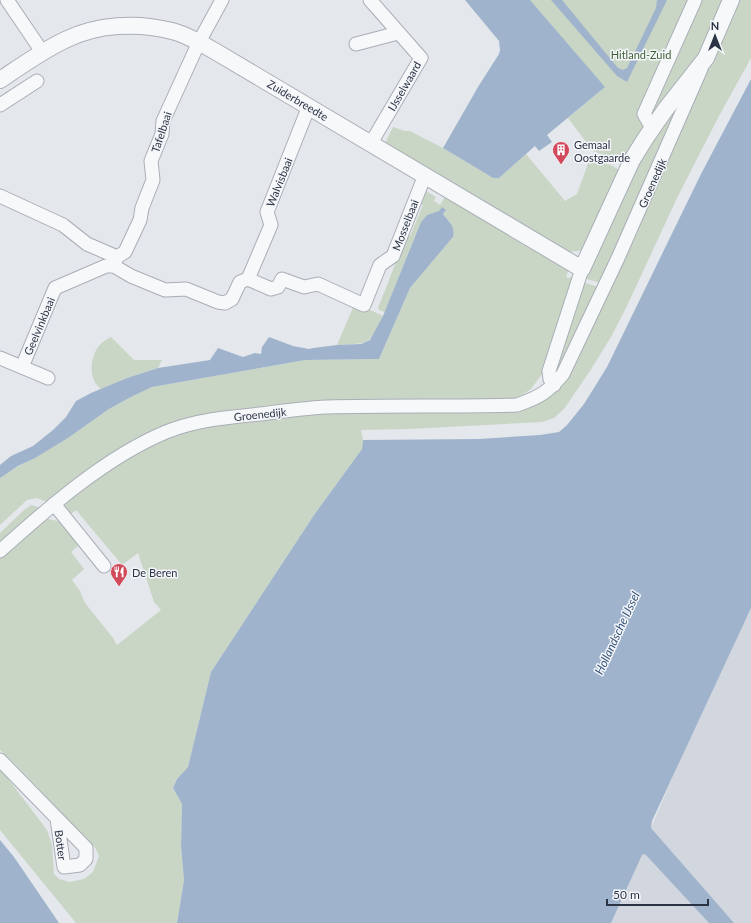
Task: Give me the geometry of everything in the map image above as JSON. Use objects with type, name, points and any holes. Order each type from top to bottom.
[{"type":"street","points":[[7,0],[43,53]]},
{"type":"street","name":"Tafelbaai","points":[[116,262],[125,252],[140,220],[142,208],[153,180],[152,161],[162,134],[163,121],[199,42],[222,0]]},
{"type":"street","name":"IJsselwaard","points":[[370,0],[420,58],[371,143]]},
{"type":"street","points":[[652,128],[644,114],[695,0]]},
{"type":"street","points":[[554,385],[550,379],[550,372],[582,269],[632,160],[652,128],[706,58],[731,0]]},
{"type":"street","name":"Zuiderbreedte","points":[[0,80],[64,40],[80,34],[123,25],[146,26],[173,31],[199,42],[309,106],[582,269]]},
{"type":"street","points":[[356,44],[398,33]]},
{"type":"street","name":"Groenedijk","points":[[0,551],[54,504],[97,472],[127,452],[167,432],[190,424],[229,417],[326,407],[517,405],[539,397],[554,385],[563,374],[618,258],[706,58]]},
{"type":"street","points":[[0,105],[37,81]]},
{"type":"street","name":"Walvisbaai","points":[[248,279],[271,224],[267,212],[309,106]]},
{"type":"street","name":"Mosselbaai","points":[[248,279],[271,289],[278,287],[282,279],[304,287],[318,284],[364,305],[380,265],[393,256],[425,175]]},
{"type":"street","points":[[0,196],[63,224],[87,244],[116,262],[131,276],[165,290],[186,289],[218,302],[225,303],[232,299],[240,282],[248,279]]},
{"type":"street","name":"Geelvinkbaai","points":[[22,367],[55,288],[116,262]]},
{"type":"street","points":[[0,358],[48,378]]},
{"type":"street","points":[[54,504],[104,566]]},
{"type":"street","name":"Botter","points":[[0,760],[57,819]]},
{"type":"shaded area","points":[[751,595],[751,923],[610,923]]},
{"type":"green space","name":"Hitland-Zuid","points":[[520,0],[724,0],[688,86],[601,283],[583,278],[627,160],[619,161],[593,151],[568,118],[600,91]]},
{"type":"green space","points":[[735,0],[751,0],[751,58],[677,198],[611,337],[564,409],[554,418],[542,422],[361,430],[363,440],[362,449],[314,515],[211,672],[188,767],[177,779],[173,788],[182,804],[181,846],[184,880],[177,923],[76,923],[0,830],[0,766],[47,830],[52,845],[54,874],[59,879],[70,882],[84,879],[93,872],[99,856],[96,849],[0,750],[0,558],[43,518],[58,521],[79,545],[71,552],[84,569],[72,580],[80,591],[85,603],[117,645],[161,610],[154,602],[138,553],[122,565],[76,510],[68,516],[65,509],[66,501],[90,483],[137,453],[171,436],[208,426],[314,413],[368,411],[487,412],[549,391]]},
{"type":"green space","points":[[393,127],[410,131],[443,148],[493,178],[499,178],[526,154],[565,201],[577,194],[590,158],[611,165],[619,170],[584,247],[579,251],[568,252],[385,143]]},
{"type":"green space","points":[[424,190],[436,197],[434,201],[440,205],[446,195],[569,270],[566,276],[568,278],[572,277],[572,289],[542,374],[531,389],[516,399],[220,413],[83,476],[47,502],[37,498],[27,500],[0,525],[0,478],[2,476],[68,438],[109,409],[152,387],[305,360],[379,359],[410,288],[453,237],[450,222],[443,214],[446,210],[427,215],[421,222],[385,312],[379,310],[378,308],[407,234],[410,236],[423,205],[419,203]]},
{"type":"green space","points":[[582,282],[599,287],[581,327],[557,370],[554,370]]},
{"type":"green space","points":[[355,303],[383,316],[375,333],[367,341],[356,344],[337,345]]},
{"type":"green space","points":[[111,337],[134,360],[162,360],[158,368],[127,378],[101,389],[94,380],[92,374],[93,357],[98,347]]},
{"type":"green space","points":[[31,505],[38,507],[39,509],[0,543],[0,533]]},
{"type":"water","points":[[465,0],[530,0],[605,87],[547,135],[552,142],[539,151],[535,146],[499,178],[493,178],[443,148],[500,50],[499,41]]},
{"type":"water","points":[[551,0],[562,0],[618,68],[623,70],[627,68],[656,8],[657,0],[667,0],[627,82],[617,76]]},
{"type":"water","name":"Hollandsche IJssel","points":[[751,79],[751,608],[652,821],[651,828],[734,923],[709,923],[645,854],[642,855],[611,923],[177,923],[184,880],[181,846],[182,804],[173,788],[177,779],[188,767],[211,672],[314,515],[362,449],[363,440],[479,439],[540,435],[559,432],[567,425],[584,404],[607,367],[701,174]]},
{"type":"water","points":[[442,207],[446,210],[443,214],[453,227],[453,237],[410,288],[379,359],[305,360],[152,387],[109,409],[68,438],[35,458],[18,466],[0,478],[0,465],[11,456],[33,446],[53,430],[66,417],[76,401],[127,378],[158,368],[210,360],[218,348],[243,357],[255,353],[261,354],[262,347],[269,337],[293,346],[309,349],[337,345],[361,344],[370,340],[383,316],[421,222],[427,215],[439,211]]},
{"type":"water","points":[[0,840],[14,857],[59,923],[0,923]]},
{"type":"place","name":"Gemaal Oostgaarde","points":[[561,165]]},
{"type":"place","name":"De Beren","points":[[119,587]]}]
